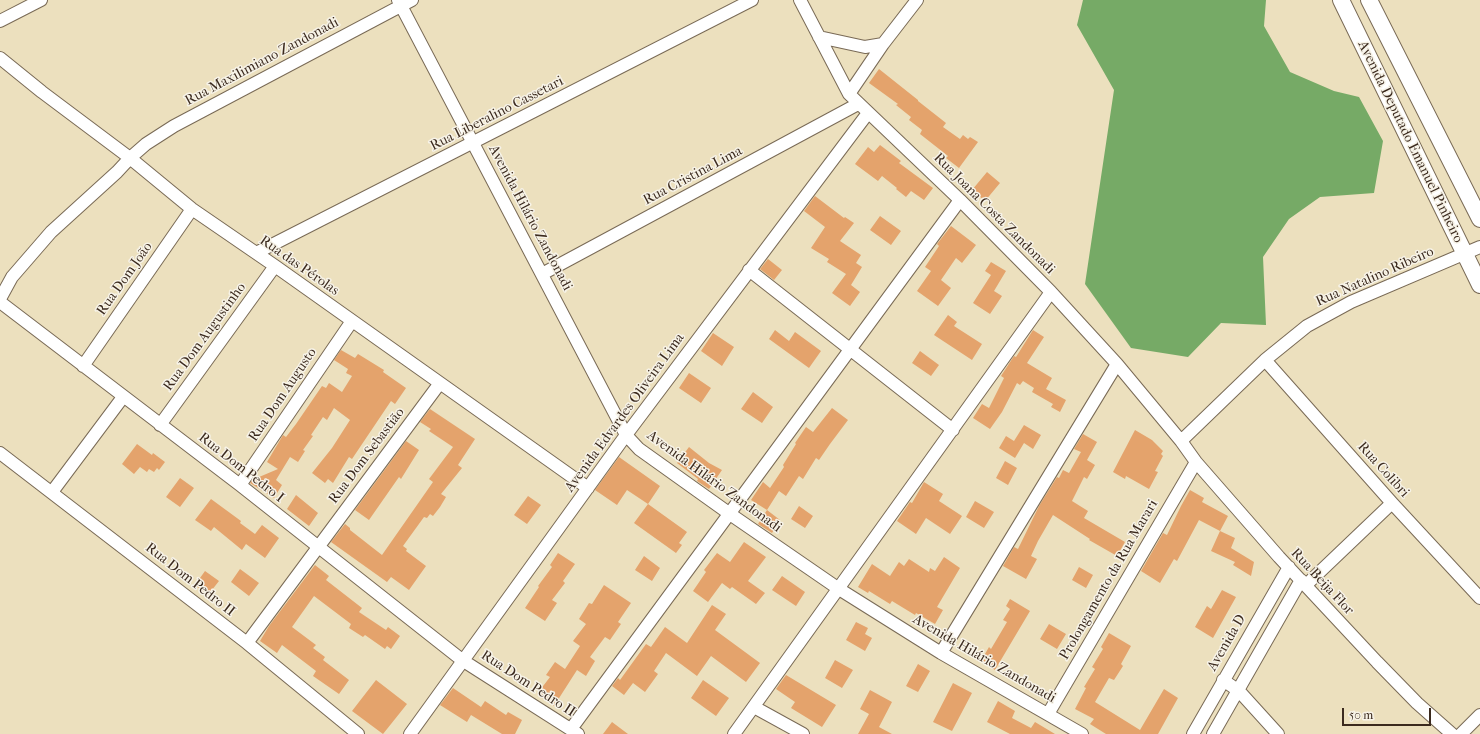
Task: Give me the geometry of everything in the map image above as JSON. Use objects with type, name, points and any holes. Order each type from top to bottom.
[{"type":"street","points":[[0,21],[41,0]]},
{"type":"street","name":"Rua Maxilimiano Zandonadi","points":[[0,301],[12,277],[51,232],[146,144],[174,126],[400,3],[412,0]]},
{"type":"street","name":"Rua Liberalino Cassetari","points":[[256,253],[752,0]]},
{"type":"street","name":"Rua Joana Costa Zandonadi","points":[[800,0],[848,94],[960,200],[1051,292],[1117,364],[1181,441]]},
{"type":"street","points":[[848,94],[883,44],[917,0]]},
{"type":"street","name":"Avenida Deputado Emanuel Pinheiro","points":[[1341,0],[1480,284]]},
{"type":"street","name":"Avenida Deputado Emanuel Pinheiro","points":[[1369,0],[1480,219]]},
{"type":"street","name":"Avenida Hilário Zandonadi","points":[[400,3],[626,434],[639,449],[839,589],[941,653],[1082,734]]},
{"type":"street","points":[[819,37],[865,47],[883,44]]},
{"type":"street","name":"Rua das Pérolas","points":[[0,58],[42,92],[130,158],[192,209],[275,266],[588,488]]},
{"type":"street","name":"Rua Cristina Lima","points":[[542,274],[858,104]]},
{"type":"street","name":"Avenida Edvardes Oliveira Lima","points":[[410,734],[626,434],[868,113]]},
{"type":"street","points":[[574,732],[730,514],[960,200]]},
{"type":"street","name":"Rua Dom João","points":[[83,366],[192,209]]},
{"type":"street","name":"Rua Natalino Ribeiro","points":[[1181,441],[1265,360],[1291,338],[1317,320],[1351,302],[1480,247]]},
{"type":"street","name":"Rua Dom Augustinho","points":[[160,425],[275,266]]},
{"type":"street","points":[[749,270],[952,430]]},
{"type":"street","points":[[734,734],[1051,292]]},
{"type":"street","name":"Rua Dom Pedro I","points":[[0,301],[462,660]]},
{"type":"street","name":"Rua Dom Augusto","points":[[240,486],[352,321]]},
{"type":"street","name":"Rua Colibri","points":[[1265,360],[1392,503],[1480,598]]},
{"type":"street","points":[[941,653],[1117,364]]},
{"type":"street","name":"Rua Dom Sebastião","points":[[247,643],[440,383]]},
{"type":"street","points":[[52,492],[123,397]]},
{"type":"street","name":"Rua Beija Flor","points":[[1181,441],[1196,462],[1289,567],[1417,703],[1452,734]]},
{"type":"street","name":"Rua Dom Pedro II","points":[[0,453],[247,643],[358,734]]},
{"type":"street","name":"Prolongamento da Rua Marari","points":[[1048,714],[1196,462]]},
{"type":"street","points":[[1214,734],[1303,582],[1392,503]]},
{"type":"street","name":"Avenida D","points":[[1193,734],[1289,567]]},
{"type":"street","name":"Rua Dom Pedro II","points":[[462,660],[574,732]]},
{"type":"street","points":[[1223,680],[1239,691],[1278,734]]},
{"type":"street","points":[[754,707],[803,734]]},
{"type":"street","points":[[1461,734],[1480,716]]},
{"type":"green space","points":[[1083,0],[1266,0],[1264,26],[1290,72],[1334,91],[1359,97],[1383,141],[1374,193],[1320,197],[1289,219],[1263,257],[1266,325],[1221,323],[1188,357],[1131,348],[1085,284],[1114,90],[1077,25]]},
{"type":"building","points":[[879,69],[946,123],[943,127],[960,139],[963,135],[968,139],[970,137],[978,142],[959,168],[946,158],[948,156],[920,134],[922,130],[909,120],[911,117],[896,105],[898,104],[869,83]]},
{"type":"building","points":[[880,145],[901,161],[899,163],[933,188],[924,200],[911,191],[906,197],[882,176],[878,181],[855,164],[868,147],[874,152]]},
{"type":"building","points":[[987,172],[1000,183],[985,201],[972,190]]},
{"type":"building","points":[[815,196],[844,218],[845,217],[854,223],[840,241],[861,255],[856,263],[862,267],[851,285],[860,292],[850,306],[832,293],[846,274],[827,262],[829,259],[811,248],[825,227],[804,211]]},
{"type":"building","points":[[880,216],[901,231],[891,245],[870,230]]},
{"type":"building","points":[[951,226],[976,245],[962,263],[956,258],[941,280],[951,288],[938,306],[917,291],[931,271],[925,267],[939,246],[937,244]]},
{"type":"building","points":[[768,259],[782,270],[774,280],[760,269]]},
{"type":"building","points":[[991,262],[1006,271],[994,291],[1002,296],[990,314],[973,303],[991,275],[985,271]]},
{"type":"building","points":[[948,315],[957,322],[954,326],[982,344],[972,360],[934,335]]},
{"type":"building","points":[[775,330],[789,341],[795,332],[821,351],[809,368],[769,339]]},
{"type":"building","points":[[1033,330],[1044,337],[1027,363],[1052,378],[1046,389],[1066,400],[1060,412],[1051,407],[1053,404],[1032,392],[1034,388],[1023,381],[1020,385],[1017,383],[1002,412],[990,429],[973,418],[982,404],[989,408],[1004,378],[1001,376],[1014,356],[1016,357]]},
{"type":"building","points":[[713,333],[734,347],[722,366],[701,351]]},
{"type":"building","points":[[341,350],[355,358],[358,354],[384,370],[383,372],[406,388],[395,404],[391,401],[352,459],[349,457],[333,483],[328,479],[325,483],[312,473],[332,448],[350,420],[334,408],[327,420],[323,417],[311,435],[313,436],[303,450],[305,451],[298,462],[290,457],[276,480],[282,485],[274,498],[250,483],[252,480],[278,469],[267,462],[283,435],[286,437],[322,386],[326,388],[329,383],[342,392],[352,376],[346,373],[348,369],[334,360]]},
{"type":"building","points":[[920,351],[939,365],[931,376],[912,363]]},
{"type":"building","points":[[689,373],[711,388],[701,403],[679,388]]},
{"type":"building","points":[[753,392],[773,407],[762,423],[741,409]]},
{"type":"building","points":[[832,408],[848,420],[819,460],[816,458],[803,479],[799,476],[786,496],[779,491],[767,510],[751,500],[763,482],[770,488],[784,467],[783,465],[796,444],[795,443],[806,427],[813,432]]},
{"type":"building","points":[[430,409],[475,439],[458,465],[462,468],[441,494],[446,497],[440,507],[433,516],[430,514],[427,518],[424,517],[403,546],[407,549],[406,551],[426,566],[409,590],[391,577],[387,582],[331,542],[345,524],[350,528],[350,530],[382,555],[433,482],[429,479],[453,447],[429,431],[431,429],[420,422]]},
{"type":"building","points":[[1024,425],[1041,435],[1033,449],[1024,443],[1015,458],[999,448],[1006,436],[1014,441]]},
{"type":"building","points":[[1135,430],[1152,440],[1163,451],[1161,454],[1163,456],[1155,471],[1158,472],[1149,489],[1126,476],[1125,479],[1113,472]]},
{"type":"building","points":[[1083,434],[1097,442],[1087,460],[1095,465],[1087,479],[1084,477],[1072,501],[1088,511],[1084,518],[1125,542],[1117,556],[1089,540],[1090,539],[1053,515],[1031,556],[1037,559],[1026,579],[1003,566],[1014,547],[1018,549],[1039,506],[1057,477],[1059,478],[1063,470],[1069,473],[1081,452],[1074,449]]},
{"type":"building","points":[[406,441],[419,450],[401,479],[399,477],[369,520],[355,510]]},
{"type":"building","points":[[137,444],[165,462],[159,470],[157,468],[154,472],[149,469],[147,472],[140,467],[134,474],[122,464]]},
{"type":"building","points":[[689,447],[709,463],[722,470],[709,489],[697,481],[698,479],[677,463]]},
{"type":"building","points":[[619,457],[660,486],[648,504],[627,490],[617,505],[595,490]]},
{"type":"building","points":[[1005,461],[1017,468],[1008,485],[996,478]]},
{"type":"building","points":[[180,478],[194,488],[180,507],[166,497]]},
{"type":"building","points":[[924,482],[943,494],[939,501],[962,516],[950,534],[926,518],[916,534],[897,521],[910,502],[912,503]]},
{"type":"building","points":[[1190,490],[1204,498],[1202,502],[1228,516],[1220,531],[1199,520],[1177,561],[1174,559],[1160,583],[1141,571],[1163,533],[1167,535]]},
{"type":"building","points":[[296,495],[318,513],[309,526],[287,509]]},
{"type":"building","points":[[528,496],[541,505],[527,524],[514,515]]},
{"type":"building","points":[[211,499],[241,521],[240,523],[255,534],[262,525],[279,538],[265,558],[246,544],[242,550],[214,527],[211,531],[195,520]]},
{"type":"building","points":[[975,501],[994,512],[984,528],[966,517]]},
{"type":"building","points":[[648,504],[687,532],[679,543],[682,545],[676,553],[634,523]]},
{"type":"building","points":[[799,506],[813,516],[805,528],[791,519]]},
{"type":"building","points":[[767,510],[780,520],[772,533],[758,524]]},
{"type":"building","points":[[1220,531],[1235,538],[1231,548],[1254,562],[1251,576],[1233,565],[1235,562],[1211,551]]},
{"type":"building","points":[[744,542],[766,557],[748,581],[765,593],[756,604],[732,587],[730,589],[722,583],[708,602],[693,591],[706,572],[704,570],[717,553],[730,562]]},
{"type":"building","points":[[558,553],[575,564],[563,581],[565,583],[552,600],[557,603],[545,621],[525,608],[539,587],[538,586],[552,567],[550,565]]},
{"type":"building","points":[[644,556],[660,568],[652,581],[635,570]]},
{"type":"building","points":[[944,557],[960,568],[937,607],[943,610],[935,624],[916,613],[915,615],[892,601],[890,604],[869,591],[868,593],[858,587],[872,564],[890,576],[899,562],[904,566],[909,559],[929,572],[930,568],[935,571]]},
{"type":"building","points":[[315,565],[329,576],[326,580],[362,608],[359,612],[386,630],[388,627],[400,636],[391,649],[387,646],[385,649],[365,635],[363,637],[349,628],[351,624],[314,596],[292,627],[316,645],[313,648],[325,657],[323,660],[349,680],[339,694],[313,676],[316,671],[282,645],[277,653],[260,641],[269,626]]},
{"type":"building","points":[[1079,567],[1093,575],[1086,588],[1072,580]]},
{"type":"building","points":[[240,569],[259,583],[249,596],[231,582]]},
{"type":"building","points":[[205,571],[219,581],[208,595],[195,585]]},
{"type":"building","points":[[782,576],[805,592],[796,606],[772,590]]},
{"type":"building","points":[[604,585],[631,603],[618,622],[621,624],[610,640],[605,637],[590,657],[595,661],[586,676],[577,670],[554,706],[537,694],[550,677],[546,675],[555,662],[565,669],[580,646],[573,641],[586,624],[579,619],[589,603],[592,604]]},
{"type":"building","points":[[1222,590],[1236,597],[1213,638],[1195,627],[1207,606],[1211,609]]},
{"type":"building","points":[[1010,599],[1030,611],[995,670],[981,661],[989,647],[991,649],[1007,622],[1003,620],[1010,609],[1006,606]]},
{"type":"building","points":[[712,605],[726,614],[715,630],[760,663],[746,682],[711,656],[697,676],[666,653],[654,671],[658,674],[645,692],[633,683],[624,695],[612,686],[618,678],[620,680],[646,644],[651,647],[665,627],[687,643]]},
{"type":"building","points":[[856,622],[868,628],[865,634],[872,638],[865,651],[846,640]]},
{"type":"building","points":[[1049,624],[1066,634],[1057,649],[1040,639]]},
{"type":"building","points":[[1109,633],[1131,646],[1121,664],[1123,666],[1114,680],[1109,678],[1095,702],[1140,730],[1164,689],[1178,698],[1158,734],[1106,734],[1090,724],[1094,719],[1075,709],[1086,688],[1084,687],[1095,669],[1092,667],[1103,649],[1101,647]]},
{"type":"building","points":[[835,660],[853,670],[842,688],[825,678]]},
{"type":"building","points":[[918,664],[930,671],[918,692],[906,686]]},
{"type":"building","points":[[786,675],[836,705],[822,727],[791,708],[795,702],[776,689]]},
{"type":"building","points":[[376,680],[407,704],[383,734],[352,711]]},
{"type":"building","points":[[703,680],[729,698],[716,716],[691,698]]},
{"type":"building","points":[[953,683],[972,693],[952,731],[933,722]]},
{"type":"building","points":[[453,688],[481,707],[485,701],[506,715],[508,712],[522,720],[515,734],[502,734],[471,715],[467,722],[440,705]]},
{"type":"building","points":[[870,690],[892,702],[879,727],[892,734],[858,734],[869,714],[860,709]]},
{"type":"building","points":[[998,701],[1015,711],[1012,718],[1031,728],[1035,722],[1055,734],[1010,734],[987,722]]},
{"type":"building","points":[[612,722],[628,734],[603,734]]}]
